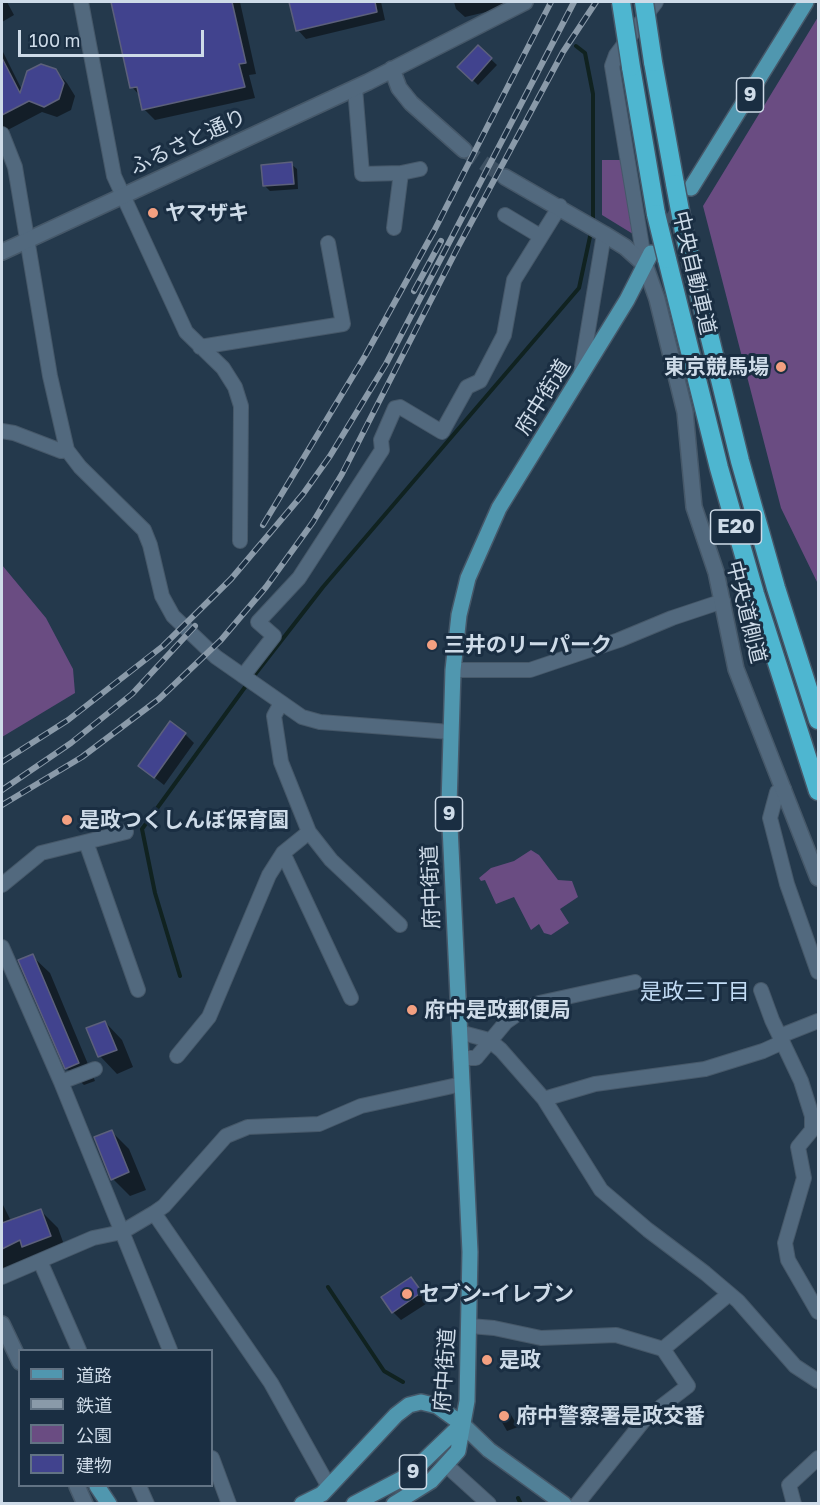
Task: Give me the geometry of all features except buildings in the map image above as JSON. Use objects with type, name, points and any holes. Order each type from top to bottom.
[{"type":"highway","name":"中央自動車道","points":[[621,2],[656,214],[688,348],[755,594],[819,790]]},
{"type":"highway","name":"中央自動車道","points":[[644,2],[675,184],[707,332],[776,588],[819,720]]},
{"type":"main road","name":"9","points":[[691,188],[806,2]]},
{"type":"main road","name":"府中街道","points":[[394,1503],[418,1490],[443,1469],[458,1451],[467,1401],[470,1326],[468,1207],[450,843],[453,670],[459,615],[468,578],[482,541],[499,508],[580,377],[648,259]]},
{"type":"main road","points":[[302,1503],[329,1487],[396,1414],[409,1405],[421,1402],[437,1406],[489,1450],[564,1503]]},
{"type":"main road","name":"府中街道","points":[[354,1503],[409,1475],[462,1425]]},
{"type":"main road","points":[[418,1503],[443,1469]]},
{"type":"main road","points":[[98,1487],[109,1503]]},
{"type":"street","points":[[81,2],[114,176],[141,232],[176,315],[186,332],[223,368],[235,387],[241,406],[240,541]]},
{"type":"street","points":[[464,150],[411,103],[399,88],[392,69],[525,2]]},
{"type":"street","points":[[648,259],[612,66],[616,55],[656,2]]},
{"type":"street","name":"ふるさと通り","points":[[2,252],[392,69]]},
{"type":"street","points":[[355,88],[362,174],[401,173],[420,169]]},
{"type":"street","points":[[2,134],[15,167],[50,376],[67,450],[80,467],[144,530],[150,545],[162,596],[173,616],[204,647],[302,717],[320,722],[451,732]]},
{"type":"street","points":[[394,228],[401,173]]},
{"type":"street","name":"中央道側道","points":[[505,177],[560,206],[648,259],[685,412],[696,515],[716,572],[736,669],[819,878]]},
{"type":"street","points":[[248,679],[274,636],[258,622],[299,578],[382,450],[381,441],[395,408],[400,407],[442,432],[467,387],[480,381],[504,335],[514,280],[560,206]]},
{"type":"street","points":[[505,215],[540,236]]},
{"type":"street","points":[[580,377],[604,234]]},
{"type":"street","points":[[200,347],[343,324],[328,243]]},
{"type":"street","points":[[2,431],[14,433],[61,451],[67,450]]},
{"type":"street","points":[[453,670],[530,670],[723,601]]},
{"type":"street","points":[[281,703],[274,716],[281,762],[309,832],[331,861],[400,925]]},
{"type":"street","points":[[784,789],[777,792],[770,810],[770,818],[784,874],[819,972]]},
{"type":"street","points":[[2,885],[40,853],[126,832]]},
{"type":"street","points":[[177,1056],[209,1017],[268,875],[284,853],[309,832]]},
{"type":"street","points":[[86,842],[138,990]]},
{"type":"street","points":[[284,853],[351,998]]},
{"type":"street","points":[[2,947],[61,1082],[170,1349]]},
{"type":"street","points":[[460,1058],[476,1058],[506,1022],[523,1010],[539,1004],[635,982]]},
{"type":"street","points":[[762,990],[801,1081],[813,1125],[798,1147],[804,1178],[785,1243],[788,1260],[819,1312]]},
{"type":"street","points":[[544,1099],[596,1084],[705,1069],[763,1051],[819,1021]]},
{"type":"street","points":[[459,1032],[475,1034],[489,1040],[509,1058],[544,1099],[602,1190],[729,1294],[795,1366],[818,1381]]},
{"type":"street","points":[[61,1082],[95,1069]]},
{"type":"street","points":[[2,1277],[93,1239],[122,1232],[154,1213],[164,1206],[226,1136],[248,1127],[319,1124],[361,1106],[462,1084]]},
{"type":"street","points":[[154,1213],[271,1383],[329,1487]]},
{"type":"street","points":[[40,1261],[79,1349]]},
{"type":"street","points":[[663,1349],[729,1294]]},
{"type":"street","points":[[2,1324],[18,1358]]},
{"type":"street","points":[[470,1326],[494,1328],[541,1338],[616,1335],[663,1349],[688,1386],[645,1419],[577,1503]]},
{"type":"street","points":[[794,1503],[789,1485],[819,1458]]},
{"type":"street","points":[[213,1460],[230,1503]]},
{"type":"street","points":[[443,1469],[489,1503]]},
{"type":"street","points":[[78,1487],[85,1503]]},
{"type":"street","points":[[140,1487],[147,1503]]},
{"type":"green space","name":"東京競馬場","points":[[818,17],[818,584],[781,508],[703,206]]},
{"type":"green space","points":[[602,160],[621,160],[633,234],[602,215]]},
{"type":"green space","points":[[2,565],[46,618],[73,669],[75,693],[2,737]]},
{"type":"green space","points":[[531,850],[539,855],[558,880],[572,881],[578,897],[560,909],[569,923],[551,935],[544,933],[539,924],[531,930],[514,897],[496,904],[485,880],[481,881],[479,878],[491,868],[514,861]]},
{"type":"waterway","points":[[576,46],[585,53],[593,94],[593,222]]},
{"type":"waterway","points":[[253,677],[323,587],[579,288],[591,232]]},
{"type":"waterway","points":[[180,976],[155,893],[142,829],[248,683]]},
{"type":"waterway","points":[[328,1287],[384,1371],[403,1382]]},
{"type":"waterway","points":[[518,1498],[521,1504]]},
{"type":"tunnel","points":[[464,150],[505,177]]},
{"type":"tunnel","points":[[658,243],[683,202]]},
{"type":"railway","points":[[263,525],[365,356],[434,231],[551,2]]},
{"type":"railway","points":[[2,762],[68,720],[163,646],[231,579],[303,494],[330,456],[386,364],[574,2]]},
{"type":"railway","points":[[2,805],[82,757],[159,699],[221,640],[266,587],[313,522],[342,474],[457,249],[563,52],[596,2]]},
{"type":"railway","points":[[414,291],[441,241]]},
{"type":"railway","points":[[2,790],[71,743],[132,694],[195,626]]},
{"type":"place","name":"ヤマザキ","points":[[153,213]]},
{"type":"place","name":"東京競馬場","points":[[781,367]]},
{"type":"place","name":"三井のリーパーク","points":[[432,645]]},
{"type":"place","name":"是政つくしんぼ保育園","points":[[67,820]]},
{"type":"place","name":"府中是政郵便局","points":[[412,1010]]},
{"type":"place","name":"セブン-イレブン","points":[[407,1294]]},
{"type":"place","name":"是政","points":[[487,1360]]},
{"type":"place","name":"府中警察署是政交番","points":[[504,1416]]},
{"type":"district","name":"是政三丁目","points":[[695,992]]}]
